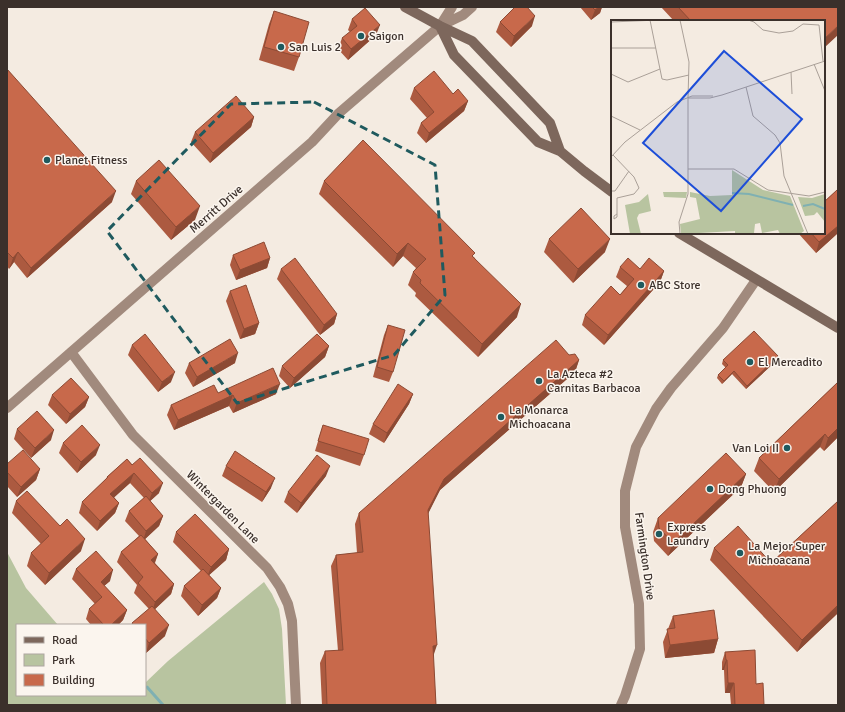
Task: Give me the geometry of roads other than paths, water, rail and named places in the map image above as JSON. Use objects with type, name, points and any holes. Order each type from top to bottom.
[{"type":"main road","points":[[405,7],[472,41],[550,123],[560,151]]},
{"type":"main road","points":[[440,26],[454,55],[538,142],[560,151],[611,191]]},
{"type":"main road","points":[[681,234],[838,328]]},
{"type":"street","name":"Merritt Drive","points":[[440,26],[452,7]]},
{"type":"street","name":"Merritt Drive","points":[[7,408],[302,151],[335,117],[440,26],[463,15],[472,7]]},
{"type":"street","name":"Farmington Drive","points":[[621,705],[640,649],[638,604],[625,527],[625,491],[636,447],[656,409],[671,388],[723,328],[756,280]]},
{"type":"street","name":"Wintergarden Lane","points":[[71,352],[133,435],[266,568],[280,587],[288,604],[292,621],[296,705]]},
{"type":"waterway","points":[[147,687],[163,705]]},
{"type":"place","name":"Saigon","points":[[361,36]]},
{"type":"place","name":"San Luis 2","points":[[281,47]]},
{"type":"place","name":"Planet Fitness","points":[[47,160]]},
{"type":"place","name":"ABC Store","points":[[641,285]]},
{"type":"place","name":"El Mercadito","points":[[750,362]]},
{"type":"place","name":"La Azteca #2 Carnitas Barbacoa","points":[[539,381]]},
{"type":"place","name":"La Monarca Michoacana","points":[[501,417]]},
{"type":"place","name":"Van Loi II","points":[[787,448]]},
{"type":"place","name":"Dong Phuong","points":[[710,489]]},
{"type":"place","name":"Express Laundry","points":[[659,534]]},
{"type":"place","name":"La Mejor Super Michoacana","points":[[740,553]]}]
